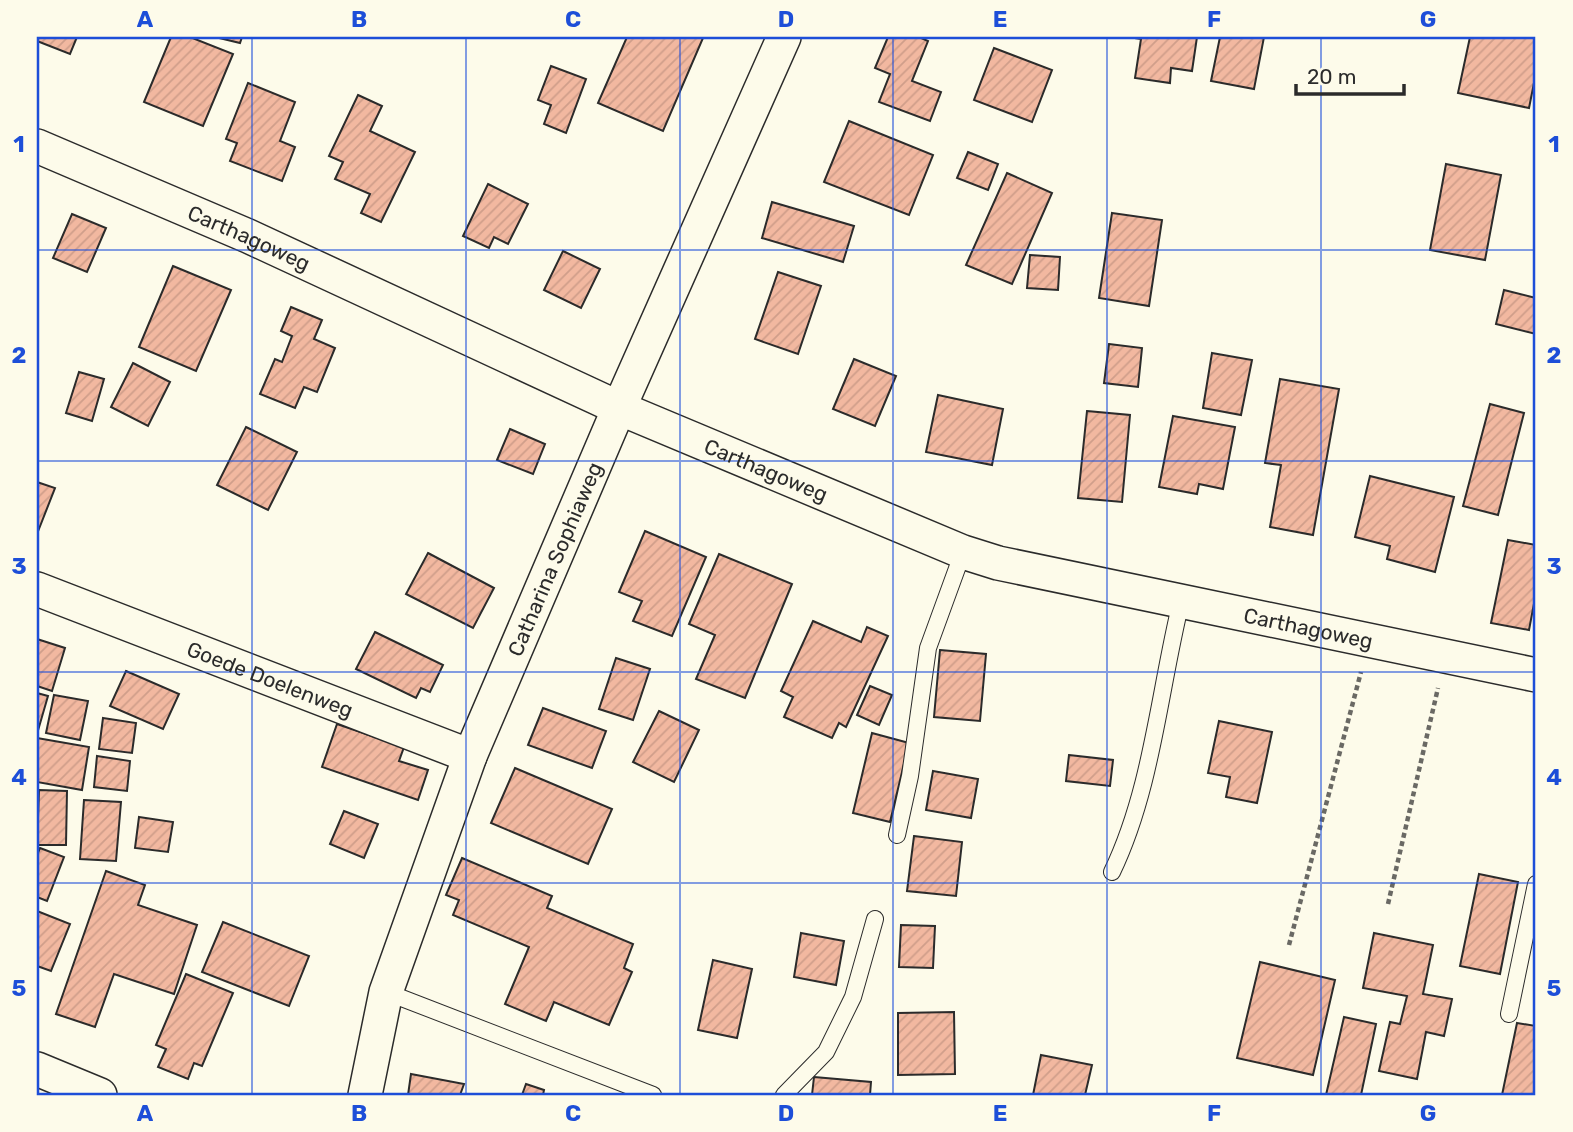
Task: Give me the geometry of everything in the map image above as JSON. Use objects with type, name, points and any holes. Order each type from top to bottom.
[{"type":"street","name":"Catharina Sophiaweg","points":[[365,1095],[386,992],[470,756],[619,408],[784,37]]},
{"type":"street","name":"Carthagoweg","points":[[37,146],[248,236],[619,408],[963,552],[998,563],[1181,603],[1536,675]]},
{"type":"street","name":"Goede Doelenweg","points":[[37,589],[470,756]]},
{"type":"street","points":[[37,1069],[100,1095]]},
{"type":"lane","points":[[897,835],[910,776],[928,648],[963,552]]},
{"type":"lane","points":[[1112,872],[1126,843],[1145,777],[1181,603]]},
{"type":"lane","points":[[1509,1014],[1536,884]]},
{"type":"lane","points":[[784,1095],[826,1052],[853,997],[874,919]]},
{"type":"lane","points":[[386,992],[653,1095]]},
{"type":"path","points":[[1289,945],[1370,641]]},
{"type":"path","points":[[1388,904],[1445,657]]},
{"type":"building","points":[[37,37],[77,37],[70,54],[37,41]]},
{"type":"building","points":[[171,37],[190,37],[233,54],[203,126],[144,102]]},
{"type":"building","points":[[215,37],[242,37],[240,43]]},
{"type":"building","points":[[627,37],[703,38],[663,131],[598,103]]},
{"type":"building","points":[[888,37],[919,37],[928,41],[912,81],[941,92],[930,121],[879,102],[890,74],[875,68]]},
{"type":"building","points":[[1128,37],[1197,37],[1192,71],[1171,68],[1170,83],[1135,78],[1141,39]]},
{"type":"building","points":[[1220,37],[1264,37],[1254,89],[1211,81]]},
{"type":"building","points":[[1470,37],[1536,37],[1536,73],[1529,108],[1458,93]]},
{"type":"building","points":[[994,48],[1052,70],[1032,122],[974,100]]},
{"type":"building","points":[[551,66],[586,79],[566,133],[544,124],[551,105],[538,100]]},
{"type":"building","points":[[248,83],[295,102],[280,141],[295,147],[282,181],[230,161],[237,143],[226,139]]},
{"type":"building","points":[[358,95],[382,106],[370,131],[415,152],[381,222],[361,213],[370,194],[335,179],[343,162],[329,156]]},
{"type":"building","points":[[849,121],[933,155],[909,215],[824,182]]},
{"type":"building","points":[[968,152],[998,164],[988,190],[957,178]]},
{"type":"building","points":[[1446,164],[1501,175],[1485,260],[1430,250]]},
{"type":"building","points":[[1007,173],[1052,193],[1012,284],[966,265]]},
{"type":"building","points":[[488,184],[528,204],[508,244],[494,237],[489,248],[463,236]]},
{"type":"building","points":[[772,202],[854,226],[843,262],[762,238]]},
{"type":"building","points":[[1112,213],[1162,220],[1149,306],[1099,298]]},
{"type":"building","points":[[72,214],[106,228],[87,272],[53,258]]},
{"type":"building","points":[[563,251],[600,269],[581,308],[544,290]]},
{"type":"building","points":[[1030,255],[1060,257],[1058,290],[1027,288]]},
{"type":"building","points":[[173,266],[231,290],[196,371],[139,347]]},
{"type":"building","points":[[778,272],[821,286],[798,354],[755,339]]},
{"type":"building","points":[[1504,290],[1536,298],[1536,334],[1496,324]]},
{"type":"building","points":[[291,307],[322,320],[314,339],[335,348],[317,392],[304,387],[295,408],[260,394],[275,359],[282,362],[292,336],[281,331]]},
{"type":"building","points":[[1109,344],[1142,348],[1138,387],[1104,383]]},
{"type":"building","points":[[1212,353],[1252,360],[1241,415],[1203,408]]},
{"type":"building","points":[[854,359],[896,376],[875,426],[833,409]]},
{"type":"building","points":[[133,363],[170,382],[148,426],[111,407]]},
{"type":"building","points":[[79,372],[104,379],[92,421],[66,413]]},
{"type":"building","points":[[1280,379],[1339,389],[1313,535],[1270,527],[1281,465],[1265,463]]},
{"type":"building","points":[[938,395],[1003,409],[992,465],[926,452]]},
{"type":"building","points":[[1490,404],[1524,413],[1498,515],[1463,506]]},
{"type":"building","points":[[1087,411],[1130,415],[1122,502],[1078,498]]},
{"type":"building","points":[[1173,416],[1235,427],[1223,489],[1199,484],[1197,494],[1159,487]]},
{"type":"building","points":[[246,427],[297,452],[268,510],[217,485]]},
{"type":"building","points":[[510,429],[545,444],[533,474],[497,460]]},
{"type":"building","points":[[1370,476],[1454,497],[1435,572],[1387,559],[1390,546],[1355,537]]},
{"type":"building","points":[[37,482],[55,488],[37,534]]},
{"type":"building","points":[[645,531],[706,557],[672,636],[633,621],[642,601],[619,592]]},
{"type":"building","points":[[1508,540],[1536,545],[1536,593],[1529,630],[1491,623]]},
{"type":"building","points":[[428,553],[494,588],[473,628],[406,594]]},
{"type":"building","points":[[719,554],[792,584],[745,698],[696,679],[715,635],[689,624]]},
{"type":"building","points":[[813,621],[861,642],[867,627],[888,636],[846,727],[839,723],[832,738],[784,717],[793,697],[781,691]]},
{"type":"building","points":[[375,632],[443,665],[430,692],[421,688],[416,698],[356,669]]},
{"type":"building","points":[[37,639],[65,648],[52,691],[37,686]]},
{"type":"building","points":[[940,650],[986,654],[980,721],[934,717]]},
{"type":"building","points":[[616,658],[650,669],[633,720],[599,709]]},
{"type":"building","points":[[126,671],[179,694],[163,729],[110,706]]},
{"type":"building","points":[[870,686],[892,695],[879,725],[857,715]]},
{"type":"building","points":[[37,693],[48,696],[37,734]]},
{"type":"building","points":[[54,695],[88,701],[80,740],[46,733]]},
{"type":"building","points":[[543,708],[606,731],[592,768],[528,745]]},
{"type":"building","points":[[659,711],[699,730],[674,782],[633,762]]},
{"type":"building","points":[[103,718],[136,723],[132,753],[99,749]]},
{"type":"building","points":[[1219,721],[1272,732],[1257,803],[1226,797],[1230,777],[1208,773]]},
{"type":"building","points":[[337,724],[404,747],[399,761],[428,770],[418,800],[322,767]]},
{"type":"building","points":[[872,733],[909,743],[890,822],[853,813]]},
{"type":"building","points":[[37,738],[89,747],[82,790],[37,782]]},
{"type":"building","points":[[1069,755],[1113,760],[1110,786],[1066,781]]},
{"type":"building","points":[[97,756],[130,761],[127,791],[94,787]]},
{"type":"building","points":[[515,768],[612,809],[588,864],[491,823]]},
{"type":"building","points":[[933,771],[978,779],[971,818],[926,810]]},
{"type":"building","points":[[39,790],[67,791],[66,845],[37,845]]},
{"type":"building","points":[[84,800],[121,802],[116,861],[80,859]]},
{"type":"building","points":[[344,811],[378,824],[364,858],[330,844]]},
{"type":"building","points":[[139,817],[173,822],[168,852],[135,848]]},
{"type":"building","points":[[914,836],[962,842],[956,896],[907,891]]},
{"type":"building","points":[[40,848],[64,857],[47,901],[37,897],[37,855]]},
{"type":"building","points":[[462,858],[552,896],[547,908],[633,944],[624,968],[632,972],[609,1025],[554,1002],[546,1021],[505,1004],[529,947],[453,915],[459,900],[446,895]]},
{"type":"building","points":[[106,871],[145,885],[138,905],[197,925],[174,994],[114,974],[95,1027],[56,1014]]},
{"type":"building","points":[[1479,874],[1518,882],[1500,974],[1460,966]]},
{"type":"building","points":[[37,911],[70,924],[51,971],[37,966]]},
{"type":"building","points":[[223,922],[309,956],[289,1006],[202,972]]},
{"type":"building","points":[[901,925],[935,926],[933,968],[899,967]]},
{"type":"building","points":[[801,933],[844,941],[836,985],[794,977]]},
{"type":"building","points":[[1374,933],[1433,945],[1423,994],[1452,999],[1444,1036],[1426,1032],[1417,1079],[1379,1071],[1390,1022],[1400,1024],[1407,996],[1363,988]]},
{"type":"building","points":[[713,960],[752,969],[737,1038],[698,1030]]},
{"type":"building","points":[[1260,962],[1335,980],[1313,1075],[1237,1058]]},
{"type":"building","points":[[186,974],[233,993],[202,1066],[194,1063],[188,1079],[158,1067],[166,1049],[156,1045]]},
{"type":"building","points":[[954,1012],[955,1074],[898,1075],[898,1013]]},
{"type":"building","points":[[1344,1017],[1376,1024],[1361,1095],[1326,1095]]},
{"type":"building","points":[[1517,1023],[1536,1026],[1536,1095],[1502,1095]]},
{"type":"building","points":[[1041,1055],[1092,1065],[1085,1095],[1033,1095]]},
{"type":"building","points":[[411,1074],[464,1084],[460,1095],[408,1095]]},
{"type":"building","points":[[814,1077],[871,1082],[870,1095],[812,1095]]},
{"type":"building","points":[[526,1084],[544,1090],[543,1095],[522,1095]]}]
